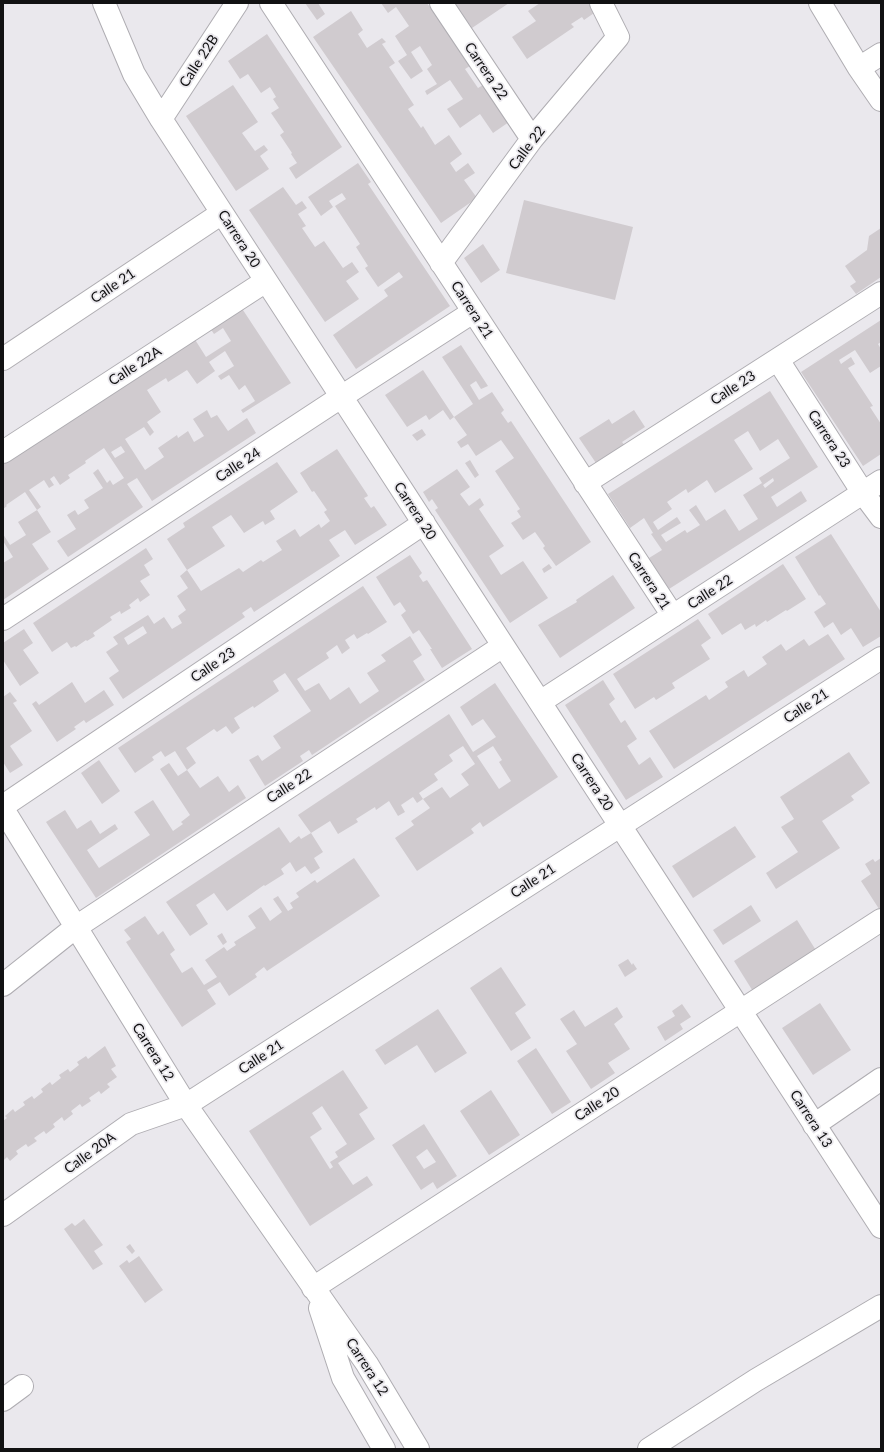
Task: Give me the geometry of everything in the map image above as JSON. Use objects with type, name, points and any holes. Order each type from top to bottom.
[{"type":"street","name":"Carrera 20","points":[[104,3],[134,74],[161,119],[740,1011]]},
{"type":"street","name":"Calle 22B","points":[[161,119],[237,3]]},
{"type":"street","name":"Carrera 21","points":[[271,3],[673,616]]},
{"type":"street","name":"Carrera 22","points":[[441,3],[532,139]]},
{"type":"street","name":"Calle 22","points":[[441,263],[532,139],[618,37],[601,3]]},
{"type":"street","points":[[820,3],[859,68],[881,100]]},
{"type":"street","points":[[859,68],[881,54]]},
{"type":"street","name":"Calle 21","points":[[3,359],[222,213]]},
{"type":"street","name":"Calle 22A","points":[[3,452],[266,281]]},
{"type":"street","name":"Calle 23","points":[[585,483],[881,293]]},
{"type":"street","name":"Calle 24","points":[[3,619],[473,312]]},
{"type":"street","name":"Carrera 23","points":[[778,360],[872,487],[881,517]]},
{"type":"street","name":"Calle 22","points":[[540,702],[872,487]]},
{"type":"street","name":"Calle 23","points":[[3,807],[424,523]]},
{"type":"street","name":"Calle 22","points":[[76,927],[503,646]]},
{"type":"street","name":"Calle 21","points":[[186,1105],[881,658]]},
{"type":"street","name":"Carrera 12","points":[[3,807],[186,1105],[367,1364],[418,1449]]},
{"type":"street","name":"Calle 20","points":[[313,1288],[881,920]]},
{"type":"street","points":[[3,985],[76,927]]},
{"type":"street","name":"Carrera 13","points":[[740,1011],[881,1227]]},
{"type":"street","points":[[814,1124],[881,1079]]},
{"type":"street","name":"Calle 20A","points":[[3,1215],[131,1124],[186,1105]]},
{"type":"street","name":"Carrera 12","points":[[313,1288],[343,1378],[384,1449]]},
{"type":"street","points":[[649,1449],[756,1380],[881,1306]]},
{"type":"street","points":[[3,1400],[22,1386]]},
{"type":"building","points":[[305,3],[318,3],[325,14],[317,20]]},
{"type":"building","points":[[381,3],[427,3],[470,66],[465,69],[478,88],[483,85],[509,122],[493,133],[480,114],[460,128],[447,109],[463,99],[450,80],[427,95],[425,91],[437,84],[427,69],[432,65],[420,46],[411,52],[423,71],[411,79],[398,61],[407,55],[395,36],[409,26],[396,7],[388,13]]},
{"type":"building","points":[[454,3],[509,3],[472,28]]},
{"type":"building","points":[[540,3],[591,3],[597,11],[584,20],[582,17],[571,24],[574,27],[527,59],[512,37],[536,21],[528,11]]},
{"type":"building","points":[[351,11],[363,30],[358,34],[367,48],[382,38],[386,42],[382,44],[395,63],[389,67],[414,105],[408,109],[421,128],[423,126],[435,145],[449,135],[462,154],[450,163],[456,172],[468,163],[475,173],[464,180],[477,198],[441,223],[313,37]]},
{"type":"building","points":[[267,34],[342,147],[296,179],[289,168],[297,163],[280,135],[284,132],[271,113],[279,108],[273,99],[276,97],[270,87],[261,93],[248,74],[240,79],[228,61]]},
{"type":"building","points":[[233,85],[258,122],[242,133],[255,151],[264,145],[268,150],[260,156],[269,169],[236,191],[186,116]]},
{"type":"building","points":[[358,163],[371,182],[368,184],[450,306],[356,369],[333,335],[388,296],[384,290],[403,277],[399,272],[378,287],[365,268],[368,266],[356,247],[360,244],[335,206],[346,199],[342,193],[329,201],[333,207],[321,216],[308,197]]},
{"type":"building","points":[[283,187],[296,205],[302,201],[307,208],[298,214],[306,226],[302,228],[315,247],[324,241],[343,268],[352,262],[359,272],[346,281],[359,299],[325,322],[249,210]]},
{"type":"building","points":[[524,200],[633,227],[615,300],[506,273]]},
{"type":"building","points":[[881,228],[881,277],[856,294],[850,286],[856,282],[845,266],[867,250],[869,236]]},
{"type":"building","points":[[483,244],[500,270],[481,283],[464,258]]},
{"type":"building","points":[[241,307],[291,383],[243,413],[241,410],[255,401],[245,385],[239,390],[229,375],[221,380],[218,376],[234,366],[225,351],[209,362],[215,371],[197,384],[187,370],[168,382],[166,378],[147,390],[161,412],[147,422],[154,432],[150,436],[144,427],[125,439],[145,470],[164,457],[158,448],[177,435],[178,438],[188,431],[194,442],[204,436],[193,419],[207,410],[211,418],[217,415],[228,431],[247,418],[256,433],[152,501],[137,478],[127,484],[143,507],[68,557],[57,541],[76,529],[67,515],[75,510],[78,515],[89,508],[84,500],[103,488],[93,473],[98,469],[107,483],[110,480],[113,485],[124,478],[104,448],[85,461],[86,463],[68,475],[70,478],[60,485],[54,476],[50,479],[54,485],[49,488],[44,480],[29,490],[41,507],[37,510],[25,492],[6,505],[7,506],[3,509],[3,464],[194,338],[206,357],[231,341],[223,328],[214,334],[210,328]],"holes":[[[121,446],[125,452],[115,458],[111,452]]]},
{"type":"building","points":[[881,320],[881,342],[878,344],[881,349],[881,366],[870,373],[855,350],[839,360],[841,364],[851,357],[855,364],[848,368],[873,406],[870,407],[881,424],[881,454],[863,466],[801,372]]},
{"type":"building","points":[[461,345],[488,386],[481,389],[476,381],[470,385],[479,400],[492,392],[504,410],[501,413],[508,423],[511,421],[591,542],[556,566],[543,548],[545,546],[535,532],[523,540],[511,523],[521,517],[517,511],[520,509],[495,471],[514,458],[501,440],[476,456],[468,444],[461,448],[457,442],[467,435],[454,417],[473,404],[442,357]]},
{"type":"building","points":[[423,370],[454,417],[450,420],[443,410],[429,420],[426,415],[407,427],[385,395]]},
{"type":"building","points":[[770,391],[818,467],[771,497],[777,507],[801,491],[807,501],[669,589],[649,558],[662,550],[651,534],[653,533],[644,518],[630,528],[608,494]],"holes":[[[748,431],[760,451],[778,439],[790,458],[759,478],[762,483],[743,495],[758,519],[739,531],[725,509],[706,521],[696,505],[689,510],[700,525],[687,533],[685,530],[666,542],[661,535],[681,523],[677,517],[658,530],[653,522],[672,509],[667,502],[686,489],[688,493],[707,480],[715,493],[753,469],[734,440]],[[773,478],[774,481],[765,488],[763,485]]]},
{"type":"building","points":[[634,410],[645,427],[622,442],[626,447],[598,466],[579,438],[609,419],[612,424]]},
{"type":"building","points":[[422,429],[426,435],[417,441],[412,435]]},
{"type":"building","points":[[337,449],[367,494],[368,496],[364,498],[371,508],[374,506],[387,525],[355,545],[345,530],[329,540],[340,556],[254,612],[251,607],[242,613],[245,617],[123,699],[109,678],[119,671],[106,652],[118,644],[113,637],[148,615],[154,624],[164,617],[172,629],[182,623],[178,616],[186,610],[177,596],[188,588],[180,576],[187,570],[201,591],[239,568],[243,572],[261,560],[263,562],[282,550],[276,541],[295,529],[300,537],[319,524],[321,528],[330,521],[324,512],[327,510],[314,491],[312,492],[300,473]],"holes":[[[143,626],[147,633],[128,645],[124,638]]]},
{"type":"building","points":[[470,460],[479,475],[475,478],[465,463]]},
{"type":"building","points":[[277,462],[298,492],[270,511],[275,519],[265,525],[263,521],[244,533],[231,515],[212,527],[225,546],[187,570],[167,539],[185,527],[183,523]]},
{"type":"building","points":[[457,469],[470,487],[460,494],[469,506],[480,498],[484,505],[479,509],[504,546],[489,556],[501,575],[523,561],[548,598],[510,623],[435,510],[438,508],[432,499],[429,502],[423,492]]},
{"type":"building","points":[[37,510],[51,532],[32,544],[49,569],[3,600],[3,563],[13,557],[3,541],[3,534],[10,545],[26,535],[18,522]]},
{"type":"building","points":[[831,534],[881,612],[881,636],[863,647],[851,628],[841,635],[833,622],[824,628],[814,612],[826,604],[820,595],[819,596],[795,557]]},
{"type":"building","points":[[146,548],[153,559],[144,565],[150,575],[140,581],[150,595],[140,602],[138,598],[129,605],[131,608],[121,614],[120,611],[110,617],[112,620],[93,633],[95,636],[87,641],[86,640],[76,647],[71,648],[67,642],[52,652],[33,623]]},
{"type":"building","points":[[410,555],[422,573],[419,576],[423,582],[427,580],[472,649],[442,668],[430,649],[432,649],[419,630],[413,634],[401,615],[406,611],[400,602],[394,606],[376,577]]},
{"type":"building","points":[[549,564],[552,568],[544,573],[542,569]]},
{"type":"building","points":[[783,564],[806,599],[767,622],[766,620],[756,627],[755,624],[745,630],[741,623],[722,635],[708,614]]},
{"type":"building","points":[[613,575],[635,608],[560,658],[538,625],[577,602],[576,600]]},
{"type":"building","points":[[363,586],[387,622],[357,639],[354,634],[345,640],[350,648],[342,654],[337,645],[326,653],[329,658],[297,679],[305,691],[319,683],[330,700],[349,687],[360,704],[379,691],[367,673],[386,661],[381,655],[410,636],[422,655],[413,661],[425,680],[312,755],[309,750],[300,756],[303,761],[265,786],[249,760],[258,755],[262,761],[281,748],[273,736],[311,711],[285,673],[273,681],[279,691],[254,708],[253,706],[234,718],[240,728],[232,734],[226,726],[217,732],[214,729],[186,748],[196,763],[187,770],[175,751],[165,757],[161,751],[152,757],[154,760],[135,773],[118,748]]},
{"type":"building","points":[[698,619],[711,638],[701,645],[710,659],[672,683],[675,688],[656,700],[654,697],[635,709],[613,674]]},
{"type":"building","points":[[24,629],[33,643],[23,650],[39,673],[20,686],[3,660],[3,643]]},
{"type":"building","points":[[828,634],[845,659],[674,769],[649,731],[706,695],[709,700],[728,687],[725,682],[744,670],[748,677],[767,664],[762,657],[781,644],[786,651],[804,639],[809,646]]},
{"type":"building","points":[[603,680],[615,699],[609,704],[621,723],[625,720],[637,739],[627,746],[639,765],[650,757],[663,777],[626,800],[565,705]]},
{"type":"building","points":[[72,682],[85,703],[104,690],[114,705],[86,723],[84,720],[74,727],[76,729],[57,742],[32,704],[36,701],[39,705]]},
{"type":"building","points":[[495,683],[558,777],[483,827],[480,822],[471,829],[474,833],[417,871],[395,838],[414,825],[411,821],[430,808],[423,799],[417,803],[413,797],[401,805],[405,812],[398,816],[389,801],[376,810],[375,807],[356,819],[358,822],[338,834],[330,821],[311,833],[298,815],[449,714],[473,752],[496,737],[483,719],[472,726],[460,707]],"holes":[[[463,746],[475,764],[461,774],[469,785],[450,798],[442,787],[423,799],[419,793],[438,780],[434,774],[453,761],[449,755]],[[493,746],[502,760],[499,762],[511,781],[499,789],[477,756]]]},
{"type":"building","points":[[10,692],[17,701],[13,703],[32,731],[10,746],[23,765],[10,773],[3,762],[3,697]]},
{"type":"building","points":[[849,752],[870,783],[851,796],[854,800],[822,821],[840,848],[776,889],[766,873],[798,852],[781,827],[794,819],[780,797]]},
{"type":"building","points":[[99,760],[120,791],[102,804],[81,773]]},
{"type":"building","points":[[169,763],[178,776],[187,770],[200,788],[218,776],[229,792],[238,785],[246,798],[96,898],[46,822],[65,810],[77,829],[91,820],[100,834],[115,824],[118,829],[87,850],[99,868],[150,835],[134,812],[153,800],[173,831],[183,824],[181,822],[190,815],[160,769]]},
{"type":"building","points":[[735,826],[756,857],[693,898],[672,866]]},
{"type":"building","points":[[279,827],[290,843],[299,836],[301,839],[311,833],[323,852],[314,858],[320,868],[311,874],[305,866],[296,872],[290,862],[281,869],[284,874],[265,886],[264,885],[227,911],[214,893],[196,905],[208,924],[190,936],[166,902]]},
{"type":"building","points":[[354,858],[380,896],[267,971],[264,967],[255,974],[257,977],[229,996],[220,982],[207,990],[216,1004],[182,1027],[126,942],[131,939],[124,930],[145,916],[158,935],[163,931],[175,950],[170,954],[182,973],[192,967],[204,985],[217,977],[205,960],[224,947],[227,951],[236,945],[234,942],[256,928],[248,916],[261,907],[270,921],[282,912],[273,899],[278,896],[288,911],[293,908],[290,903],[299,897],[296,893],[315,880],[317,883]]},
{"type":"building","points":[[881,858],[881,912],[861,881],[871,874],[865,864],[873,859],[875,862]]},
{"type":"building","points":[[751,905],[761,921],[723,945],[713,930]]},
{"type":"building","points":[[797,920],[817,952],[754,993],[734,961]]},
{"type":"building","points":[[222,933],[227,942],[223,945],[217,936]]},
{"type":"building","points":[[628,959],[637,969],[625,977],[618,965]]},
{"type":"building","points":[[501,967],[526,1005],[515,1013],[531,1038],[511,1051],[470,988]]},
{"type":"building","points":[[820,1003],[851,1050],[813,1075],[782,1028]]},
{"type":"building","points":[[682,1004],[691,1017],[680,1024],[683,1029],[665,1041],[657,1027],[675,1016],[672,1011]]},
{"type":"building","points":[[617,1007],[623,1017],[614,1024],[630,1049],[608,1063],[615,1073],[591,1089],[566,1051],[577,1044],[560,1019],[574,1010],[585,1027]]},
{"type":"building","points":[[438,1009],[467,1053],[435,1073],[417,1045],[385,1065],[375,1050]]},
{"type":"building","points":[[105,1046],[116,1066],[111,1069],[117,1077],[107,1084],[110,1087],[101,1094],[99,1091],[89,1098],[91,1101],[82,1107],[80,1104],[71,1111],[73,1114],[64,1121],[62,1117],[53,1124],[55,1127],[46,1134],[44,1131],[34,1138],[37,1141],[28,1147],[26,1144],[16,1151],[18,1154],[10,1161],[7,1157],[3,1161],[3,1121],[7,1118],[5,1116],[13,1109],[15,1112],[25,1105],[23,1102],[32,1096],[34,1099],[43,1092],[41,1089],[50,1082],[52,1085],[61,1078],[59,1075],[68,1069],[70,1072],[79,1065],[77,1062],[86,1056],[88,1059]]},
{"type":"building","points":[[536,1048],[571,1102],[552,1114],[517,1061]]},
{"type":"building","points":[[343,1070],[368,1108],[359,1114],[375,1139],[338,1163],[353,1185],[367,1176],[373,1185],[310,1226],[249,1131]],"holes":[[[322,1106],[347,1144],[335,1152],[338,1157],[330,1162],[333,1167],[330,1169],[310,1137],[322,1129],[312,1113]]]},
{"type":"building","points":[[491,1090],[520,1135],[489,1155],[460,1111]]},
{"type":"building","points":[[424,1124],[457,1176],[437,1189],[433,1182],[421,1190],[392,1145]],"holes":[[[427,1149],[436,1162],[424,1169],[416,1157]]]},
{"type":"building","points":[[84,1219],[103,1245],[94,1251],[103,1264],[93,1270],[64,1229],[72,1223],[75,1226]]},
{"type":"building","points":[[130,1244],[135,1251],[132,1254],[126,1247]]},
{"type":"building","points":[[139,1256],[163,1290],[145,1303],[119,1266],[127,1260],[129,1263]]}]
